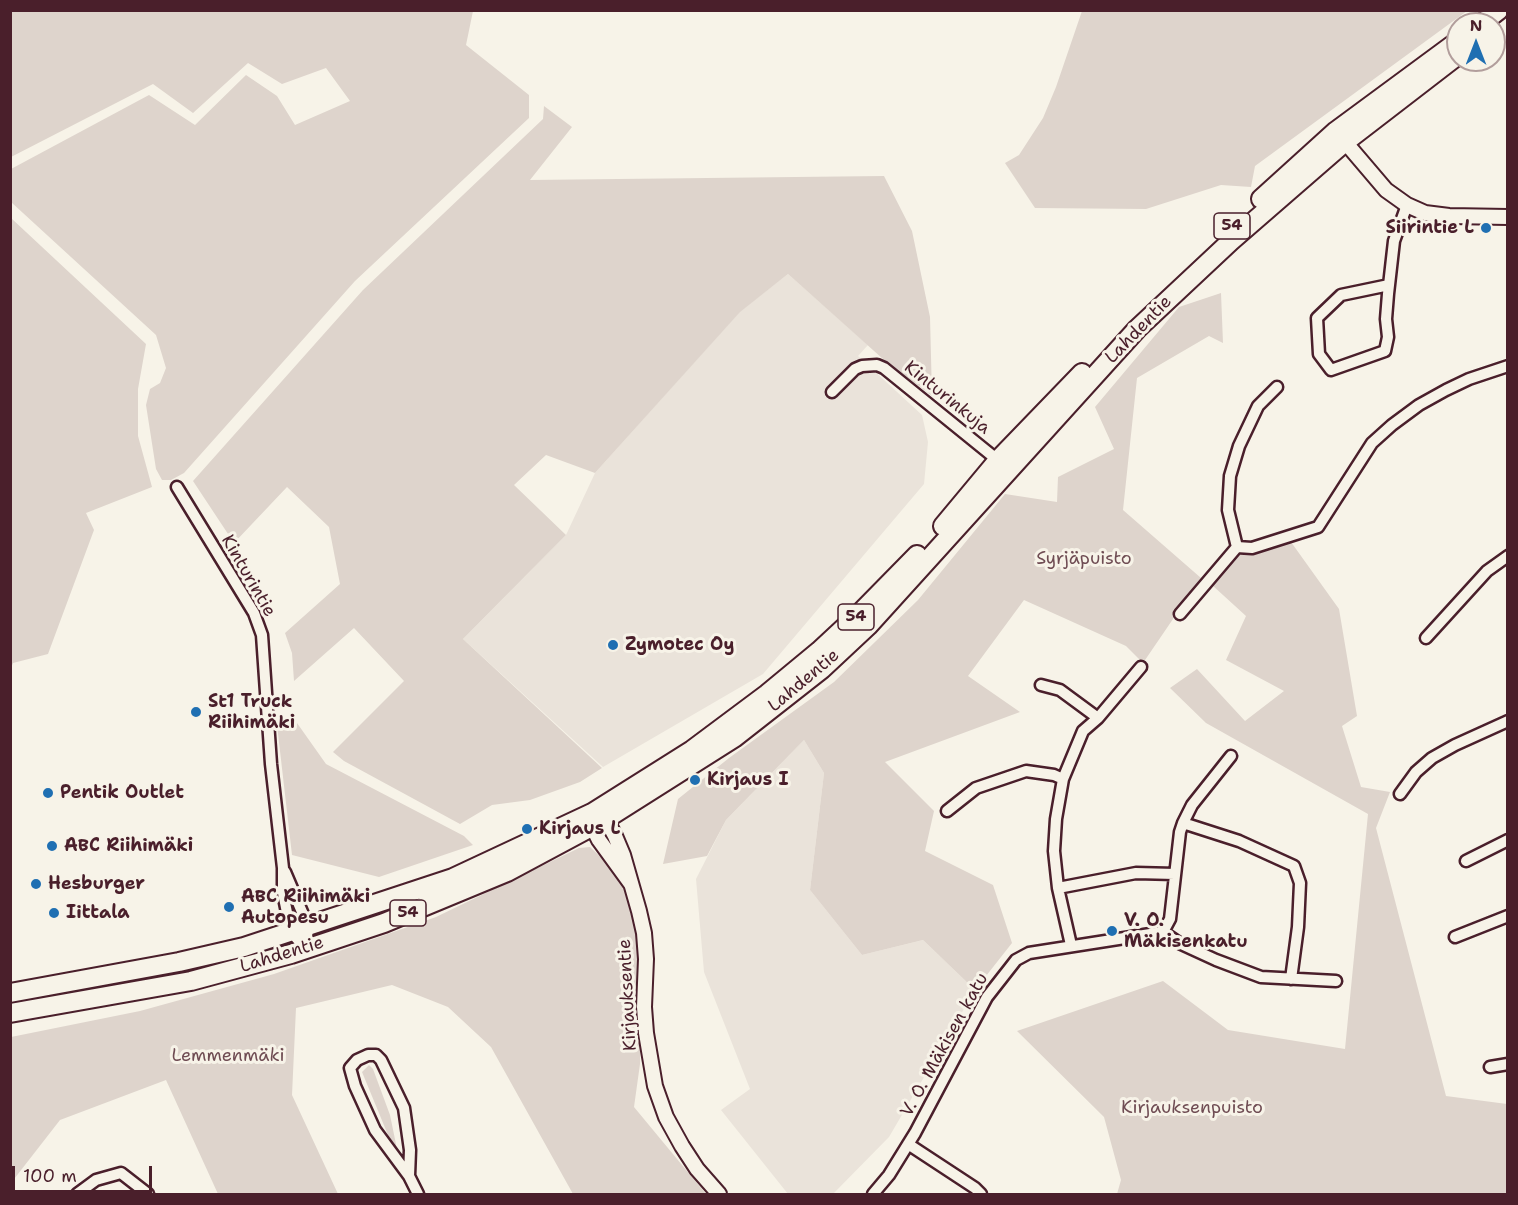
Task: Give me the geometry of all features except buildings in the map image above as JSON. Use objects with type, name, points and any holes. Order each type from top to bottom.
[{"type":"main road","name":"Lahdentie","points":[[10,1013],[191,981],[306,949],[384,922],[507,872],[596,819],[692,750],[819,651],[862,611],[1004,465],[1063,392],[1226,231],[1446,51]]},
{"type":"main road","name":"Lahdentie","points":[[1340,136],[1446,63]]},
{"type":"main road","name":"Lahdentie","points":[[10,993],[179,963],[244,947],[453,878],[596,819]]},
{"type":"street","points":[[1340,136],[1386,190],[1407,205],[1425,213],[1449,216],[1508,217]]},
{"type":"street","points":[[1389,285],[1341,295],[1317,318],[1319,354],[1330,370],[1385,351],[1388,337],[1386,319],[1394,240],[1407,205]]},
{"type":"street","name":"Kinturinkuja","points":[[832,392],[855,369],[877,365],[884,368],[1004,465]]},
{"type":"street","points":[[1237,547],[1252,548],[1318,527],[1372,443],[1392,425],[1419,405],[1446,390],[1469,379],[1508,366]]},
{"type":"street","points":[[1237,547],[1228,510],[1230,476],[1239,446],[1258,406],[1277,387]]},
{"type":"street","name":"Kinturintie","points":[[177,487],[254,613],[262,635],[272,774],[284,868],[306,949]]},
{"type":"street","points":[[1180,614],[1237,547]]},
{"type":"street","points":[[1426,638],[1487,571],[1508,556]]},
{"type":"street","points":[[1071,945],[1059,888],[1054,837],[1063,779],[1083,731],[1098,718],[1141,667]]},
{"type":"street","points":[[1041,685],[1060,690],[1098,718]]},
{"type":"street","points":[[1400,794],[1416,772],[1432,758],[1455,745],[1508,722]]},
{"type":"street","points":[[1231,756],[1192,805],[1183,823],[1170,919],[1163,932],[1179,943],[1261,977],[1336,981]]},
{"type":"street","points":[[947,811],[975,788],[1026,771],[1054,775],[1063,779]]},
{"type":"street","name":"Kirjauksentie","points":[[596,819],[623,855],[644,933],[646,959],[644,1007],[655,1086],[666,1117],[682,1146],[697,1169],[719,1194]]},
{"type":"street","points":[[1183,823],[1239,841],[1294,866],[1300,883],[1298,927],[1291,979]]},
{"type":"street","points":[[1466,861],[1508,840]]},
{"type":"street","name":"Kinturintie","points":[[284,868],[284,893],[306,949]]},
{"type":"street","points":[[1059,888],[1136,873],[1175,874]]},
{"type":"street","points":[[1455,937],[1508,916]]},
{"type":"street","name":"V. O. Mäkisen katu","points":[[873,1194],[889,1175],[908,1144],[987,997],[1016,960],[1029,953],[1071,945],[1163,932]]},
{"type":"street","points":[[409,1176],[410,1150],[404,1108],[381,1060],[376,1054],[368,1055],[357,1060],[350,1068],[356,1086],[375,1130],[409,1176],[418,1194]]},
{"type":"street","points":[[1490,1067],[1508,1064]]},
{"type":"street","points":[[908,1144],[981,1194]]},
{"type":"street","points":[[77,1194],[96,1180],[121,1173],[148,1194]]},
{"type":"shaded area","points":[[788,274],[868,345],[858,356],[922,415],[928,442],[924,484],[763,674],[603,767],[463,639],[566,535],[595,473],[740,311]]},
{"type":"shaded area","points":[[804,740],[824,773],[810,890],[862,955],[923,940],[975,990],[889,1137],[833,1194],[788,1194],[721,1110],[750,1089],[704,972],[696,879],[726,820]]},
{"type":"green space","points":[[11,10],[473,11],[466,45],[529,95],[529,118],[355,281],[184,473],[171,480],[162,480],[156,469],[146,405],[150,389],[160,383],[166,368],[156,335],[11,202],[11,169],[149,95],[195,125],[246,75],[277,96],[295,125],[350,101],[326,68],[282,84],[248,63],[193,113],[153,84],[11,157]]},
{"type":"green space","points":[[1082,10],[1467,11],[1446,12],[1446,26],[1255,166],[1251,187],[1221,185],[1146,209],[1035,208],[1005,163],[1019,155],[1043,118]]},
{"type":"green space","points":[[544,106],[572,127],[530,180],[884,176],[912,231],[930,317],[932,396],[883,359],[788,274],[740,312],[595,473],[546,455],[514,485],[566,535],[463,639],[602,768],[580,782],[530,800],[492,805],[460,824],[344,761],[333,752],[404,681],[354,628],[294,681],[292,653],[285,633],[340,584],[329,527],[287,487],[234,543],[193,481],[363,290],[543,119]]},
{"type":"green space","points":[[11,218],[146,344],[138,389],[138,436],[152,487],[86,513],[94,530],[48,654],[13,663],[11,668]]},
{"type":"green space","name":"Syrjäpuisto","points":[[1221,293],[1223,343],[1209,336],[1137,378],[1123,510],[1201,578],[1143,663],[1126,646],[1024,600],[968,676],[1020,712],[885,762],[934,811],[925,851],[993,885],[1012,943],[975,990],[923,940],[862,955],[810,890],[824,773],[804,740],[726,820],[707,856],[663,864],[678,799],[729,758],[834,682],[918,600],[1005,494],[1057,502],[1058,477],[1114,449],[1095,407],[1179,307]]},
{"type":"green space","name":"Kirjauksenpuisto","points":[[1291,542],[1339,609],[1357,716],[1342,726],[1361,787],[1390,792],[1376,828],[1446,1096],[1507,1104],[1507,1194],[1117,1194],[1121,1180],[1104,1117],[1017,1031],[1163,981],[1228,1030],[1345,1049],[1368,814],[1206,723],[1170,688],[1197,669],[1245,721],[1284,691],[1226,660],[1246,616],[1212,585],[1240,550]]},
{"type":"green space","points":[[297,723],[326,764],[464,836],[473,845],[379,877],[292,855],[277,725]]},
{"type":"green space","name":"Lemmenmäki","points":[[590,847],[607,863],[625,890],[638,935],[640,1064],[634,1107],[706,1194],[573,1194],[491,1047],[448,1007],[392,985],[296,1008],[292,1095],[338,1194],[218,1194],[166,1080],[60,1120],[11,1183],[11,1037],[140,1011],[274,974],[436,917],[579,848]]},
{"type":"green space","points":[[369,1065],[373,1069],[390,1115],[397,1149],[388,1135],[362,1072]]},
{"type":"place","name":"Siirintie L","points":[[1486,228]]},
{"type":"place","name":"Zymotec Oy","points":[[613,645]]},
{"type":"place","name":"St1 Truck Riihimäki","points":[[196,712]]},
{"type":"place","name":"Kirjaus I","points":[[695,780]]},
{"type":"place","name":"Pentik Outlet","points":[[48,793]]},
{"type":"place","name":"Kirjaus L","points":[[527,829]]},
{"type":"place","name":"ABC Riihimäki","points":[[52,846]]},
{"type":"place","name":"Hesburger","points":[[36,884]]},
{"type":"place","name":"ABC Riihimäki Autopesu","points":[[229,907]]},
{"type":"place","name":"Iittala","points":[[54,913]]},
{"type":"place","name":"V. O. Mäkisenkatu","points":[[1112,931]]}]
